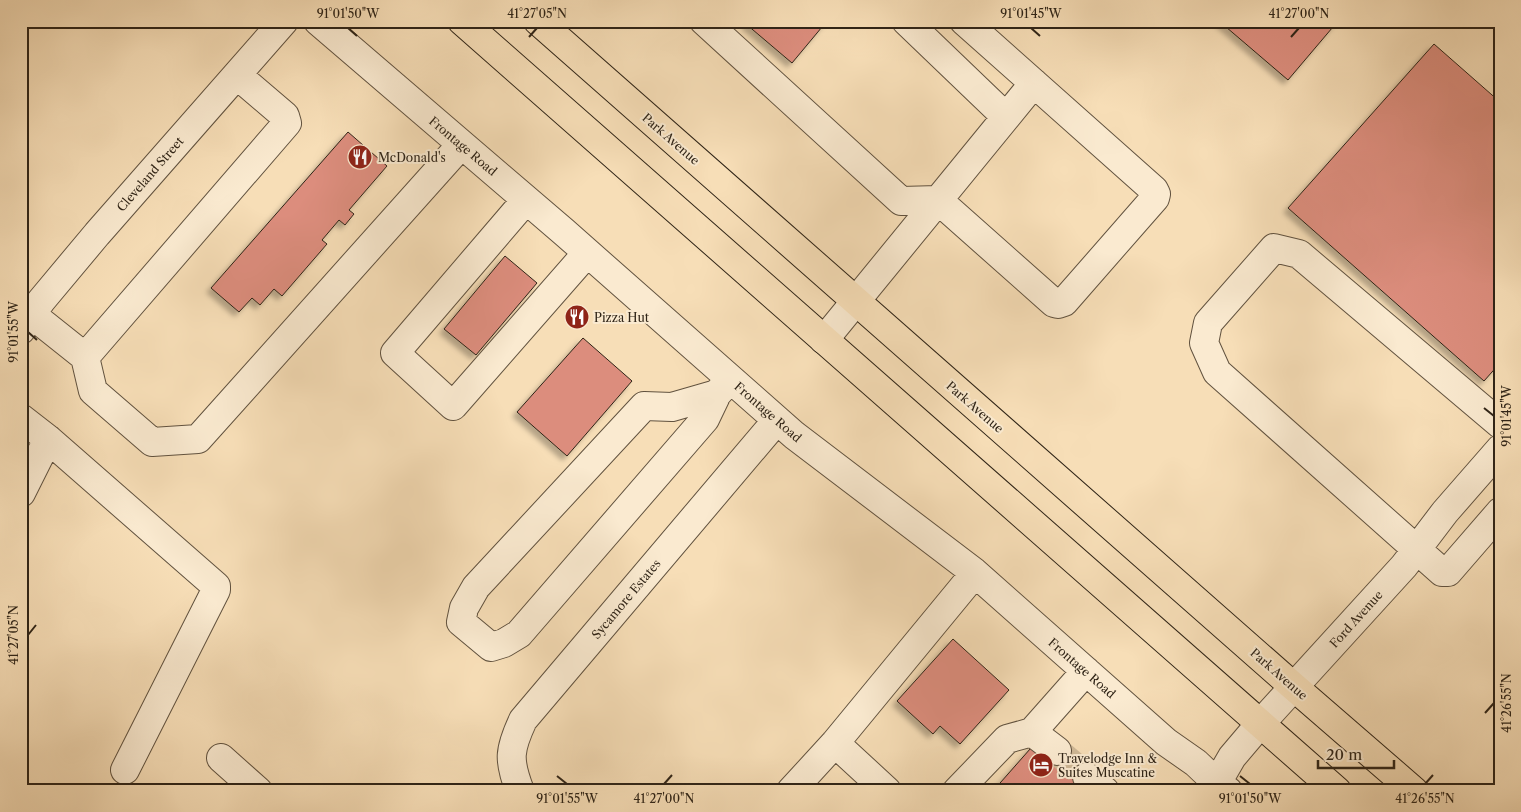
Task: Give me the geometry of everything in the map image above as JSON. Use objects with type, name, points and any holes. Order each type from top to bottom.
[{"type":"main road","points":[[462,21],[1337,791]]},
{"type":"main road","name":"Park Avenue","points":[[538,21],[1414,791]]},
{"type":"street","name":"Cleveland Street","points":[[26,322],[97,234],[284,21]]},
{"type":"street","name":"Frontage Road","points":[[318,21],[587,253],[723,387],[777,420],[801,441],[975,573],[1166,742],[1196,763],[1220,788]]},
{"type":"street","points":[[704,21],[901,201],[938,200],[1054,303],[1064,302],[1155,198],[1156,194],[1154,190],[964,21]]},
{"type":"street","points":[[906,21],[1006,117]]},
{"type":"street","points":[[85,357],[287,123],[285,116],[236,75]]},
{"type":"street","points":[[824,340],[1034,83]]},
{"type":"street","points":[[26,322],[85,357],[93,391],[152,442],[198,439],[461,145]]},
{"type":"street","points":[[526,200],[395,353],[453,406],[587,253]]},
{"type":"street","points":[[1500,424],[1299,254],[1274,248],[1208,323],[1204,343],[1217,372],[1442,572],[1448,572],[1500,512]]},
{"type":"street","points":[[723,387],[705,419],[519,634],[504,643],[491,647],[461,622],[464,608],[476,587],[644,406],[672,407],[723,387]]},
{"type":"street","points":[[21,418],[48,439],[216,586],[212,598],[125,770]]},
{"type":"street","name":"Sycamore Estates","points":[[520,791],[513,774],[510,756],[514,739],[523,720],[777,420]]},
{"type":"street","points":[[21,493],[48,439]]},
{"type":"street","name":"Ford Avenue","points":[[1220,788],[1232,757],[1404,566],[1445,512],[1500,449]]},
{"type":"street","points":[[791,791],[835,743],[975,573]]},
{"type":"street","points":[[957,791],[1007,739],[1032,732],[1086,671]]},
{"type":"street","points":[[1032,732],[1057,751]]},
{"type":"street","points":[[835,743],[887,791]]},
{"type":"street","points":[[221,758],[258,791]]},
{"type":"building","points":[[748,21],[827,21],[792,63],[746,24]]},
{"type":"building","points":[[1219,21],[1338,21],[1288,80]]},
{"type":"building","points":[[1434,44],[1500,102],[1500,363],[1484,381],[1288,208]]},
{"type":"building","points":[[348,132],[387,166],[349,210],[354,214],[345,225],[339,220],[322,240],[327,244],[282,296],[274,289],[260,305],[252,298],[239,312],[211,288]]},
{"type":"building","points":[[505,256],[537,283],[476,355],[444,329]]},
{"type":"building","points":[[583,338],[632,381],[567,456],[517,412]]},
{"type":"building","points":[[953,639],[1009,690],[960,744],[940,726],[933,734],[897,701]]},
{"type":"building","name":"Travelodge Inn & Suites Muscatine","points":[[1038,740],[1096,791],[993,791]]},
{"type":"tunnel","points":[[1057,751],[1087,777]]},
{"type":"place","name":"McDonald's","points":[[360,157]]},
{"type":"place","name":"Pizza Hut","points":[[577,317]]},
{"type":"place","name":"Travelodge Inn & Suites Muscatine","points":[[1041,765]]}]
